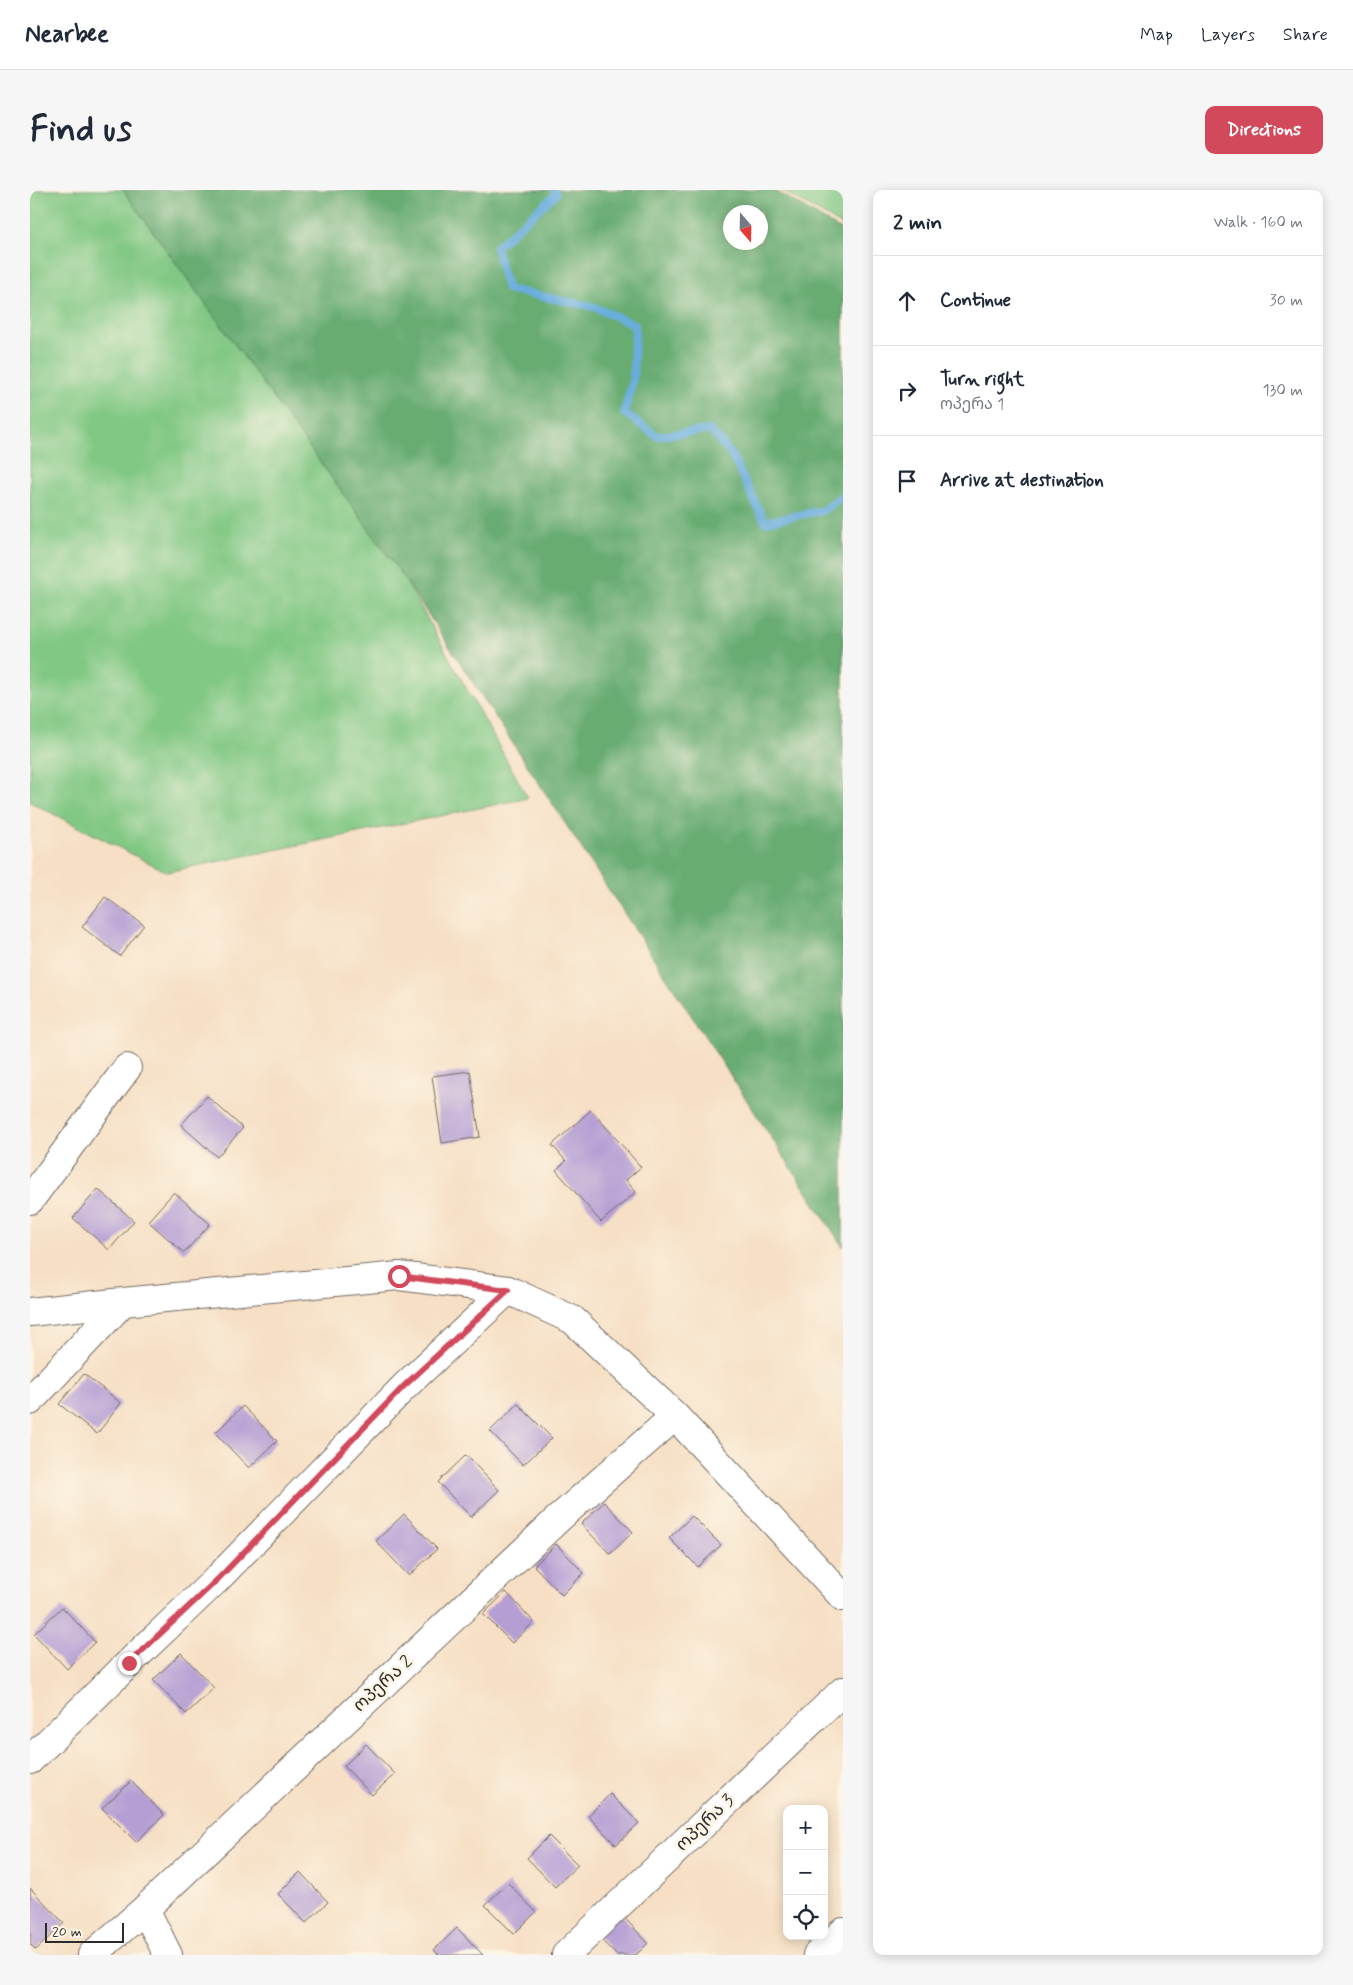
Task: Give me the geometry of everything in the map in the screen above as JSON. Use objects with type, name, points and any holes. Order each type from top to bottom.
[{"type":"street","points":[[30,1200],[127,1068]]},
{"type":"street","points":[[30,1312],[399,1276],[508,1290],[573,1320],[675,1416],[843,1597]]},
{"type":"street","points":[[30,1760],[218,1579],[404,1386],[508,1290]]},
{"type":"street","points":[[30,1401],[123,1302]]},
{"type":"street","name":"ოპერა 2","points":[[92,1955],[144,1909],[551,1526],[675,1416]]},
{"type":"street","name":"ოპერა 3","points":[[566,1955],[843,1691]]},
{"type":"street","points":[[144,1909],[168,1955]]},
{"type":"street","points":[[817,1955],[843,1932]]},
{"type":"green space","points":[[30,190],[123,190],[405,579],[528,798],[167,872],[30,802]]},
{"type":"green space","points":[[123,190],[774,190],[843,231],[843,1247],[405,579]]},
{"type":"green space","points":[[781,190],[843,190],[843,226]]},
{"type":"building","points":[[105,897],[144,925],[120,956],[82,927]]},
{"type":"building","points":[[470,1071],[480,1137],[442,1143],[432,1076]]},
{"type":"building","points":[[207,1096],[243,1128],[217,1157],[181,1125]]},
{"type":"building","points":[[591,1110],[641,1167],[626,1180],[636,1192],[601,1222],[556,1170],[566,1161],[552,1145]]},
{"type":"building","points":[[98,1189],[134,1221],[109,1250],[73,1218]]},
{"type":"building","points":[[174,1192],[210,1224],[184,1253],[148,1221]]},
{"type":"building","points":[[84,1374],[121,1403],[97,1434],[59,1404]]},
{"type":"building","points":[[518,1404],[552,1438],[523,1465],[490,1431]]},
{"type":"building","points":[[243,1406],[277,1441],[249,1468],[215,1433]]},
{"type":"building","points":[[466,1455],[499,1490],[471,1517],[438,1482]]},
{"type":"building","points":[[604,1502],[633,1532],[610,1554],[581,1524]]},
{"type":"building","points":[[404,1514],[437,1549],[409,1576],[376,1541]]},
{"type":"building","points":[[692,1516],[721,1545],[698,1567],[669,1538]]},
{"type":"building","points":[[556,1544],[584,1573],[562,1595],[534,1566]]},
{"type":"building","points":[[506,1592],[534,1622],[512,1643],[483,1614]]},
{"type":"building","points":[[62,1607],[95,1642],[67,1669],[34,1634]]},
{"type":"building","points":[[181,1653],[214,1688],[186,1714],[153,1680]]},
{"type":"building","points":[[366,1744],[395,1774],[372,1795],[344,1766]]},
{"type":"building","points":[[131,1781],[164,1815],[136,1842],[102,1808]]},
{"type":"building","points":[[610,1794],[639,1823],[616,1845],[588,1816]]},
{"type":"building","points":[[549,1836],[578,1865],[555,1887],[527,1858]]},
{"type":"building","points":[[300,1872],[328,1902],[306,1923],[278,1894]]},
{"type":"building","points":[[508,1883],[536,1912],[514,1934],[485,1905]]},
{"type":"building","points":[[30,1888],[64,1923],[36,1950],[30,1944]]},
{"type":"building","points":[[620,1913],[648,1943],[636,1955],[616,1955],[597,1935]]},
{"type":"building","points":[[457,1928],[483,1955],[439,1955],[434,1950]]},
{"type":"waterway","points":[[554,190],[556,194],[496,247],[507,289],[594,307],[635,325],[633,378],[624,413],[657,436],[710,430],[731,454],[765,522],[824,510],[843,495]]},
{"type":"route","points":[[129,1663],[218,1579],[404,1386],[508,1290],[399,1276]]}]
